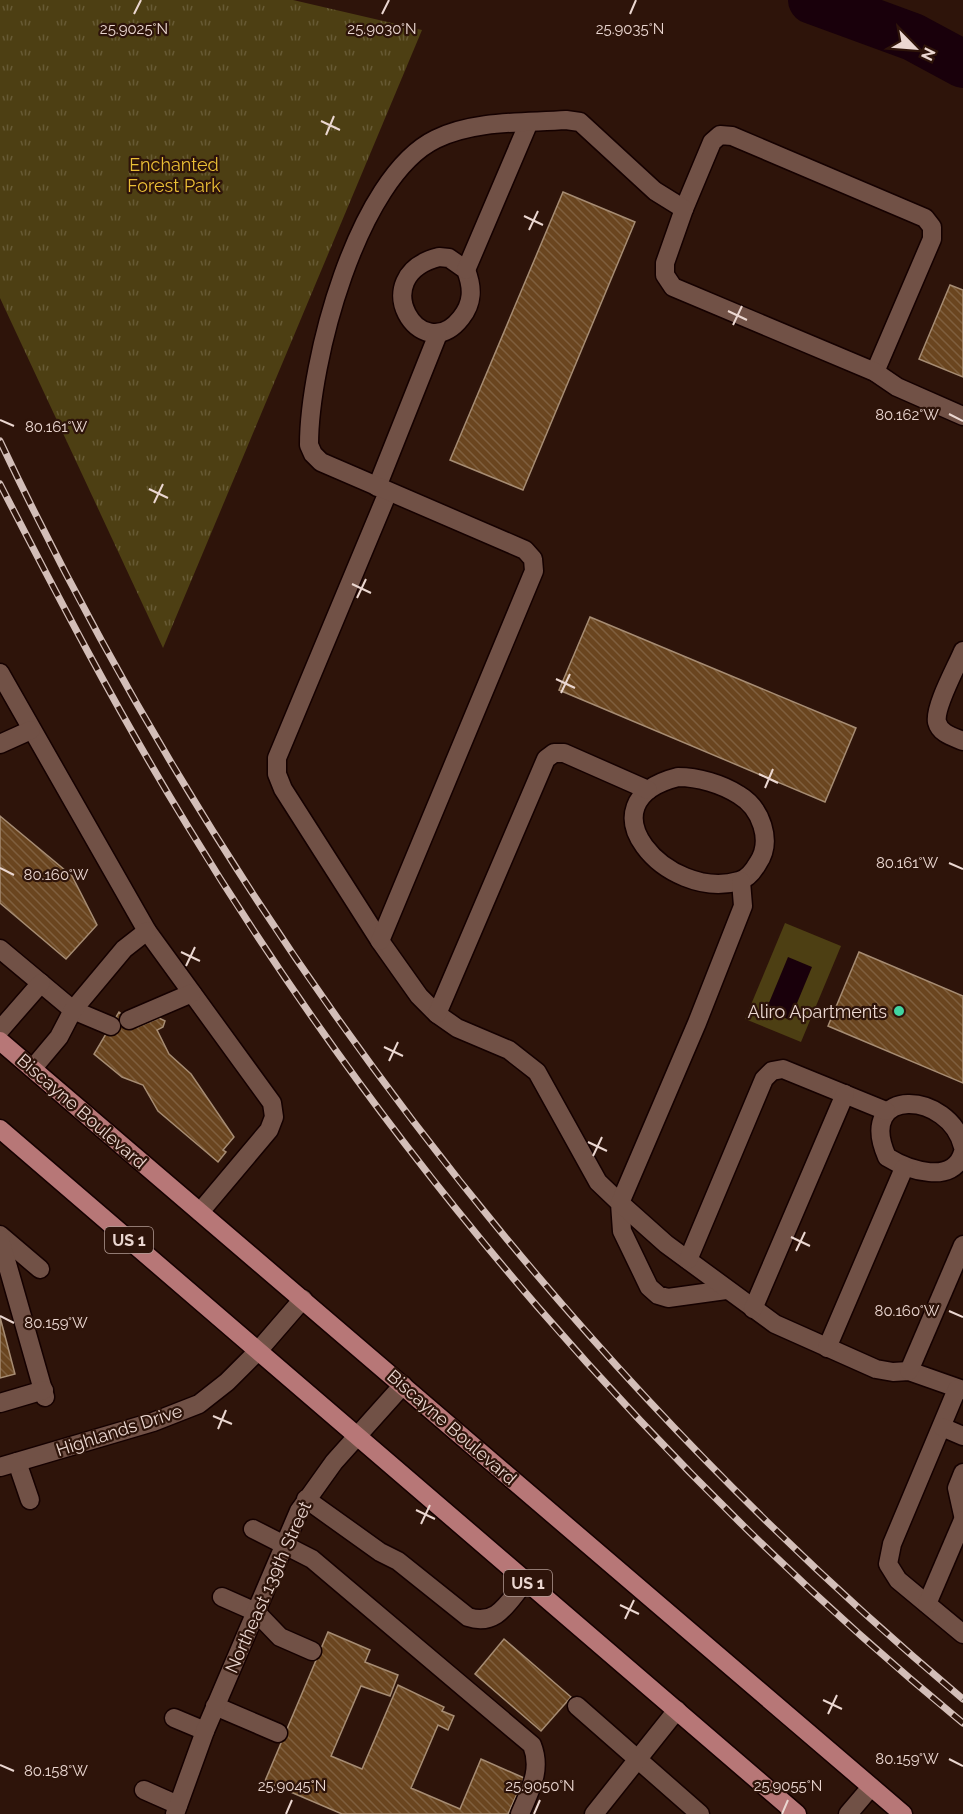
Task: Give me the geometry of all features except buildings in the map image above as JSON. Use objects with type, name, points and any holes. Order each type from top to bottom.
[{"type":"main road","name":"Biscayne Boulevard","points":[[0,1041],[903,1814]]},
{"type":"main road","name":"US 1","points":[[0,1129],[797,1814]]},
{"type":"street","points":[[380,941],[534,572],[533,559],[525,550],[382,490],[321,462],[313,454],[309,445],[309,429],[323,335],[347,265],[369,217],[412,154],[452,132],[468,127],[566,120],[580,122],[655,191],[684,209]]},
{"type":"street","points":[[466,270],[449,258],[439,257],[416,268],[406,278],[402,293],[403,306],[409,319],[427,333],[438,334],[448,330],[468,308],[472,296],[466,270],[529,122]]},
{"type":"street","points":[[875,372],[932,239],[932,227],[925,218],[732,136],[720,135],[712,142],[684,209],[665,263],[665,275],[673,287],[875,372],[897,387],[963,416]]},
{"type":"street","points":[[438,334],[382,490],[277,758],[278,774],[283,789],[380,941],[419,996],[437,1014],[458,1028],[509,1050],[537,1072],[598,1182],[644,1226],[726,1290],[775,1324],[876,1370],[909,1371],[960,1390],[942,1426],[889,1556],[891,1572],[963,1634]]},
{"type":"street","points":[[963,651],[937,712],[937,724],[945,734],[963,741]]},
{"type":"street","points":[[0,673],[147,931],[272,1103],[274,1117],[269,1130],[200,1212]]},
{"type":"street","points":[[0,744],[31,730]]},
{"type":"street","points":[[437,1014],[546,759],[554,753],[564,753],[648,790]]},
{"type":"street","points":[[695,777],[740,795],[759,817],[765,834],[765,846],[753,871],[741,881],[724,884],[709,883],[659,864],[640,842],[635,825],[639,801],[648,790],[663,781],[695,777]]},
{"type":"street","points":[[726,1290],[668,1298],[658,1295],[649,1287],[622,1231],[620,1203],[697,1023],[743,906],[741,881]]},
{"type":"street","points":[[33,1068],[59,1037],[73,1010],[124,950],[147,931]]},
{"type":"street","points":[[0,949],[73,1010],[111,1026]]},
{"type":"street","points":[[0,1030],[41,983]]},
{"type":"street","points":[[129,1020],[192,993]]},
{"type":"street","points":[[688,1260],[764,1079],[772,1071],[783,1069],[886,1111]]},
{"type":"street","points":[[753,1309],[845,1094]]},
{"type":"street","points":[[915,1103],[943,1115],[953,1125],[962,1155],[951,1168],[939,1171],[927,1173],[904,1168],[887,1157],[882,1144],[879,1130],[886,1111],[898,1104],[915,1103]]},
{"type":"street","points":[[827,1348],[904,1168]]},
{"type":"street","points":[[0,1237],[40,1269]]},
{"type":"street","points":[[0,1237],[44,1393],[0,1403]]},
{"type":"street","points":[[909,1371],[963,1245]]},
{"type":"street","name":"Highlands Drive","points":[[9,1464],[153,1422],[199,1404],[227,1382],[258,1351],[303,1299]]},
{"type":"street","name":"Northeast 139th Street","points":[[177,1809],[215,1706],[306,1498],[403,1385]]},
{"type":"street","points":[[942,1426],[963,1436]]},
{"type":"street","points":[[9,1464],[30,1500]]},
{"type":"street","points":[[963,1473],[957,1488],[963,1515]]},
{"type":"street","points":[[306,1498],[380,1552],[398,1561],[468,1617],[481,1621],[493,1619],[526,1581]]},
{"type":"street","points":[[927,1604],[963,1520]]},
{"type":"street","points":[[253,1529],[312,1558],[532,1744],[537,1758],[536,1775],[520,1814]]},
{"type":"street","points":[[222,1597],[256,1612],[280,1637],[312,1651]]},
{"type":"street","points":[[215,1706],[278,1733]]},
{"type":"street","points":[[577,1706],[700,1814]]},
{"type":"street","points":[[594,1814],[677,1710]]},
{"type":"street","points":[[174,1718],[205,1731]]},
{"type":"street","points":[[848,1814],[871,1787]]},
{"type":"street","points":[[144,1790],[177,1809]]},
{"type":"green space","name":"Enchanted Forest Park","points":[[0,0],[293,0],[422,30],[163,648],[0,298]]},
{"type":"green space","points":[[785,923],[841,946],[801,1042],[745,1019]]},
{"type":"shaded area","points":[[788,957],[812,967],[790,1020],[766,1010]]},
{"type":"waterway","points":[[812,0],[913,37],[963,64]]},
{"type":"railway","points":[[0,441],[90,619],[189,792],[297,960],[414,1122],[539,1277],[672,1426],[814,1566],[963,1699]]},
{"type":"railway","points":[[0,484],[114,699],[187,825],[267,950],[352,1073],[442,1191],[538,1307],[637,1418],[742,1524],[850,1626],[963,1723]]},
{"type":"place","name":"Aliro Apartments","points":[[899,1011]]}]
